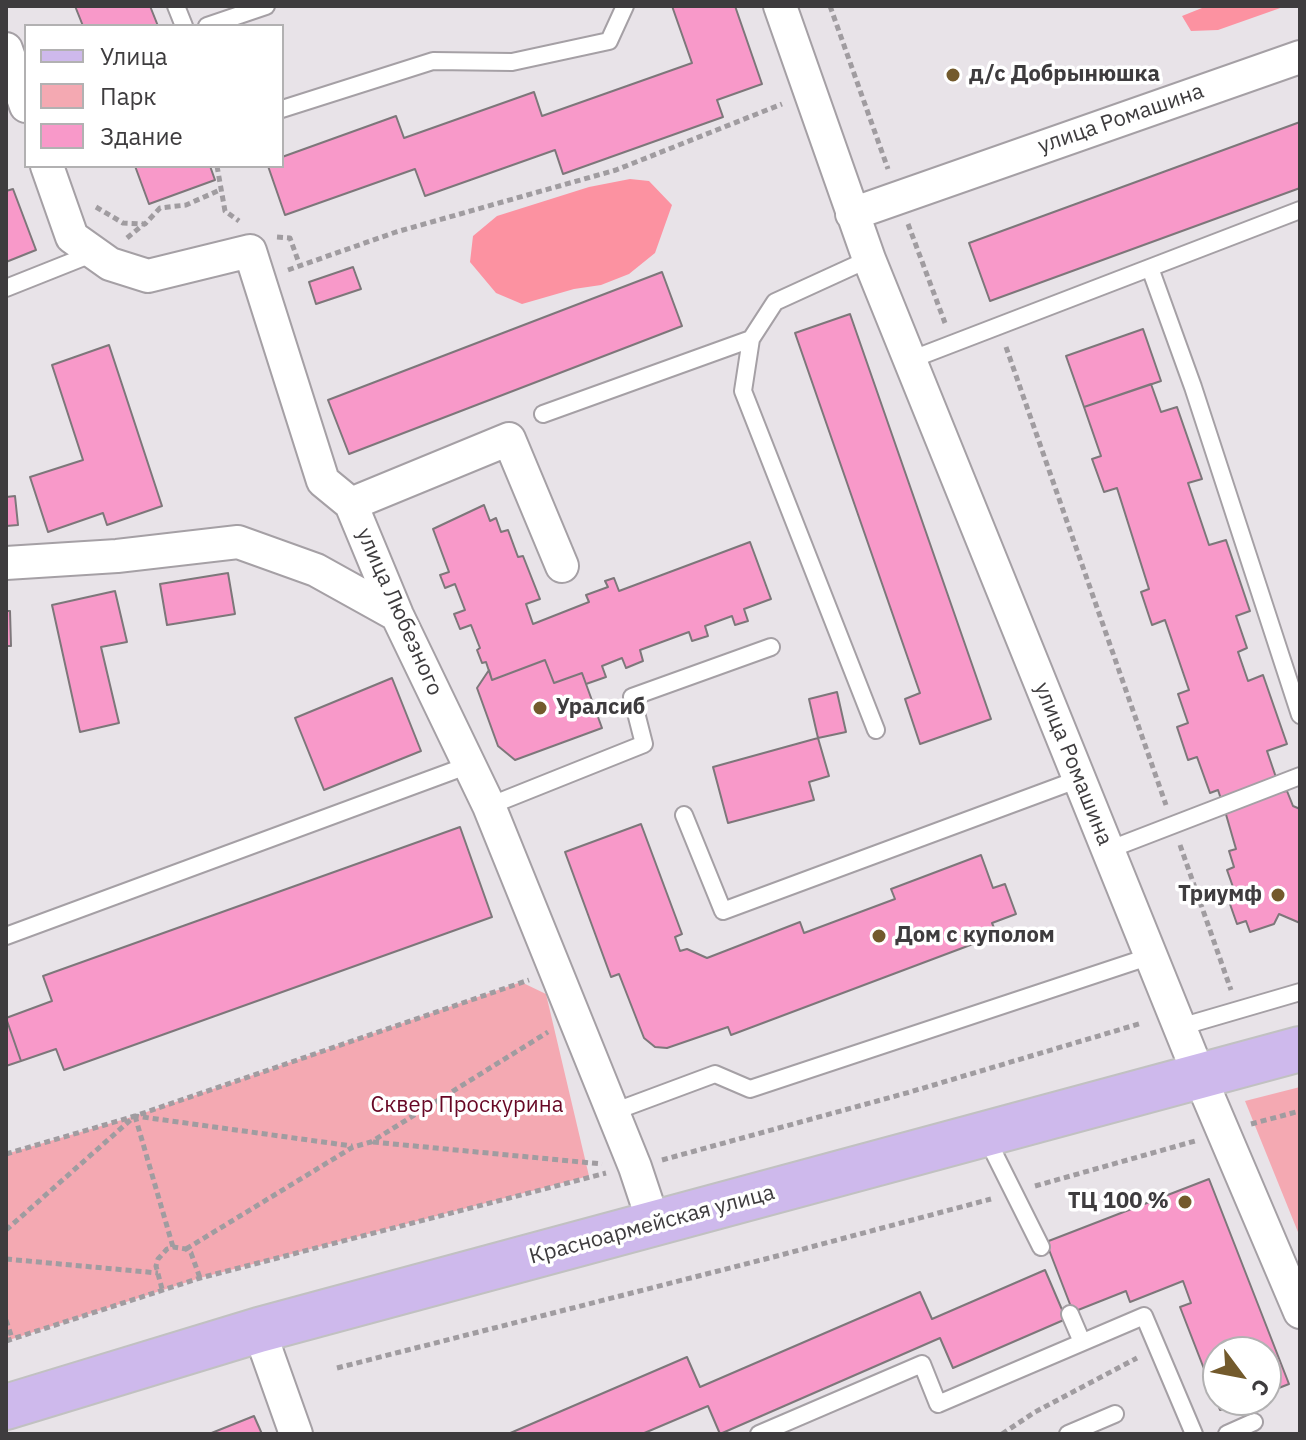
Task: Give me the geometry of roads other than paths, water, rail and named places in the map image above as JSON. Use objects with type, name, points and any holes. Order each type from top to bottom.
[{"type":"main road","name":"Красноармейская улица","points":[[6,1407],[259,1330],[1300,1049]]},
{"type":"street","name":"улица Ромашина","points":[[780,6],[869,259],[1199,1075],[1300,1312]]},
{"type":"street","points":[[6,49],[17,91]]},
{"type":"street","name":"улица Ромашина","points":[[852,214],[1300,57]]},
{"type":"street","name":"улица Любезного","points":[[50,174],[72,237],[110,264],[148,276],[250,251],[323,481],[351,504],[397,615],[489,806],[635,1167],[654,1224]]},
{"type":"street","points":[[351,504],[509,439],[562,566]]},
{"type":"street","points":[[6,563],[117,556],[238,542],[316,570],[397,615]]},
{"type":"street","points":[[259,1330],[296,1434]]},
{"type":"lane","points":[[213,24],[266,6]]},
{"type":"lane","points":[[284,108],[433,61],[512,62],[609,41],[625,6]]},
{"type":"lane","points":[[910,360],[1300,210]]},
{"type":"lane","points":[[6,288],[94,253]]},
{"type":"lane","points":[[869,259],[775,302],[751,339],[743,391],[876,730]]},
{"type":"lane","points":[[1150,268],[1193,387],[1300,715]]},
{"type":"lane","points":[[543,414],[751,339]]},
{"type":"lane","points":[[489,806],[644,744],[632,697],[771,647]]},
{"type":"lane","points":[[6,936],[469,765]]},
{"type":"lane","points":[[1108,850],[1300,776]]},
{"type":"lane","points":[[684,815],[723,911],[1079,779]]},
{"type":"lane","points":[[613,1112],[715,1074],[750,1089],[1151,956]]},
{"type":"lane","points":[[1180,1027],[1300,992]]},
{"type":"lane","points":[[985,1136],[1041,1247]]},
{"type":"lane","points":[[1070,1314],[1082,1342]]},
{"type":"lane","points":[[759,1434],[922,1364],[938,1404],[1144,1316],[1194,1434]]},
{"type":"lane","points":[[1068,1434],[1115,1414]]},
{"type":"lane","points":[[1227,1434],[1254,1422]]},
{"type":"place","name":"д/с Добрынюшка","points":[[953,75]]},
{"type":"place","name":"Уралсиб","points":[[540,708]]},
{"type":"place","name":"Триумф","points":[[1278,895]]},
{"type":"place","name":"Дом с куполом","points":[[879,936]]},
{"type":"place","name":"ТЦ 100 %","points":[[1185,1202]]},
{"type":"park label","name":"Сквер Проскурина","points":[[467,1106]]}]
